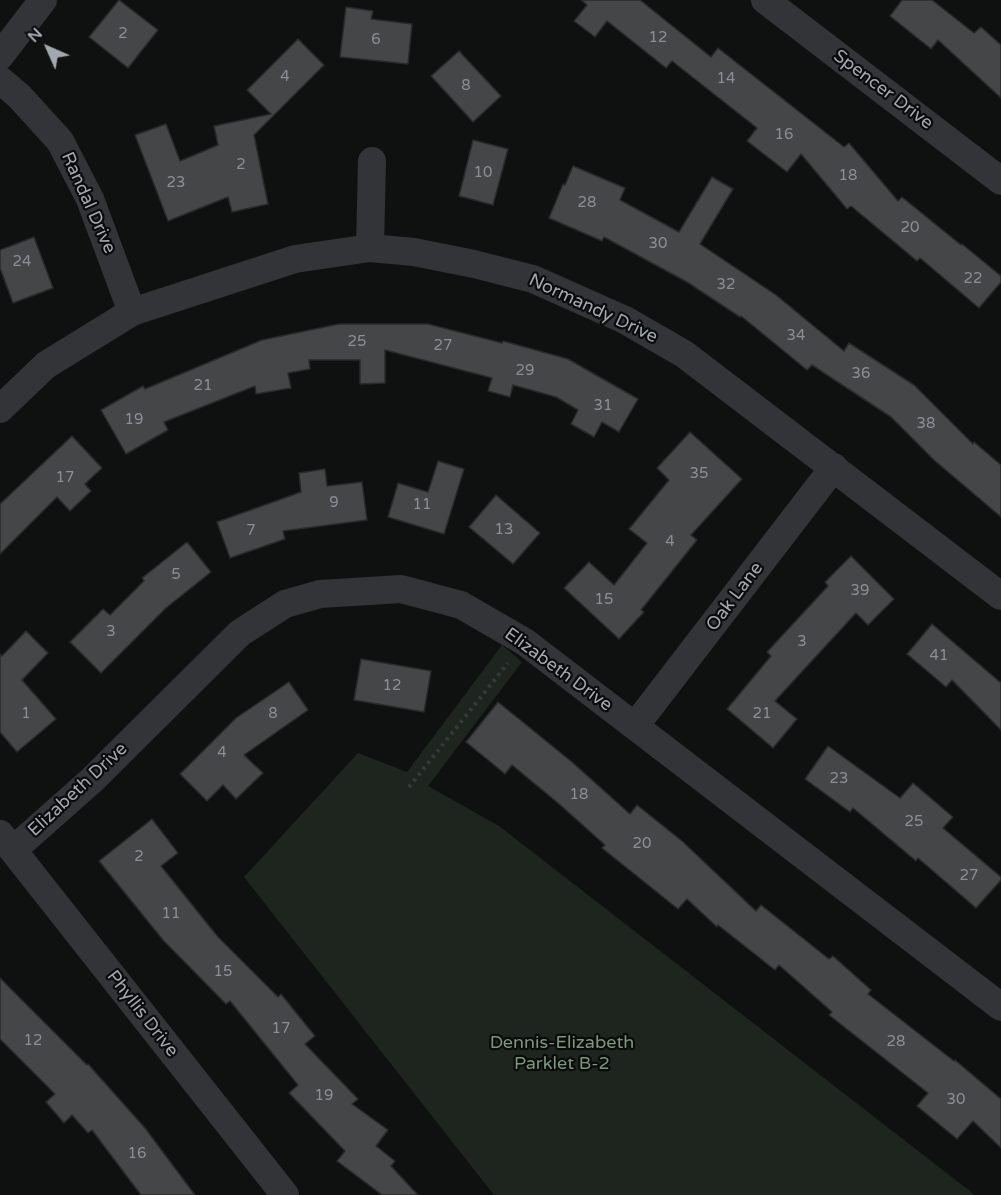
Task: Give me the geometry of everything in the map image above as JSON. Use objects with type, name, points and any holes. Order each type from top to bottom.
[{"type":"street","points":[[0,56],[43,0]]},
{"type":"street","name":"Spencer Drive","points":[[765,0],[1001,181]]},
{"type":"street","name":"Randal Drive","points":[[0,80],[19,96],[60,141],[90,199],[132,312]]},
{"type":"street","points":[[370,248],[372,161]]},
{"type":"street","name":"Normandy Drive","points":[[0,409],[46,365],[132,312],[295,259],[370,248],[414,252],[533,279],[625,320],[684,354],[1001,596]]},
{"type":"street","name":"Oak Lane","points":[[635,726],[834,467]]},
{"type":"street","name":"Elizabeth Drive","points":[[6,842],[92,780],[240,633],[285,604],[320,594],[401,589],[460,605],[525,642],[1001,1007]]},
{"type":"street","name":"Phyllis Drive","points":[[6,842],[285,1195]]},
{"type":"path","points":[[409,787],[525,642]]},
{"type":"green space","name":"Dennis-Elizabeth Parklet B-2","points":[[502,645],[522,662],[428,786],[499,826],[975,1195],[494,1195],[244,877],[358,753],[407,772]]},
{"type":"building","points":[[119,0],[158,30],[128,68],[89,37]]},
{"type":"building","points":[[581,0],[640,0],[711,57],[718,48],[844,147],[849,143],[898,201],[902,197],[962,244],[1001,276],[1001,282],[979,308],[920,258],[917,261],[851,206],[847,209],[801,154],[787,172],[747,141],[757,128],[672,61],[666,68],[607,21],[595,37],[574,21],[587,5]]},
{"type":"building","points":[[902,0],[932,0],[974,33],[981,27],[1001,45],[1001,98],[938,40],[931,49],[890,16]]},
{"type":"building","points":[[346,7],[373,11],[371,19],[412,24],[408,64],[340,57]]},
{"type":"building","points":[[298,39],[324,65],[254,135],[268,204],[232,212],[228,197],[168,221],[135,135],[166,124],[180,161],[218,145],[214,126],[271,114],[247,90]]},
{"type":"building","points":[[459,51],[501,96],[473,122],[431,76]]},
{"type":"building","points":[[473,140],[508,149],[493,205],[459,196]]},
{"type":"building","points":[[573,166],[625,188],[620,200],[679,232],[712,177],[733,189],[700,244],[776,295],[844,351],[849,343],[914,385],[973,444],[974,442],[1001,465],[1001,517],[934,460],[891,417],[812,365],[807,370],[741,316],[687,282],[604,237],[602,241],[549,218]]},
{"type":"building","points":[[34,237],[53,288],[13,303],[0,268],[0,250]]},
{"type":"building","points":[[339,324],[428,324],[502,343],[503,341],[568,359],[638,399],[619,432],[602,422],[594,437],[571,424],[578,410],[556,397],[513,385],[510,397],[488,391],[492,378],[385,350],[385,383],[360,384],[360,360],[309,360],[310,369],[288,373],[291,388],[256,394],[255,386],[164,422],[168,430],[126,454],[101,410],[143,386],[145,389],[262,340]]},
{"type":"building","points":[[690,432],[742,479],[691,535],[697,540],[641,610],[644,612],[619,639],[564,588],[589,562],[614,585],[647,543],[629,529],[669,480],[657,468]]},
{"type":"building","points":[[72,436],[102,468],[85,484],[91,491],[70,511],[57,497],[0,554],[0,504]]},
{"type":"building","points":[[438,461],[464,469],[444,534],[388,517],[398,483],[428,492]]},
{"type":"building","points":[[325,469],[327,486],[362,482],[367,520],[283,531],[285,539],[230,558],[217,522],[301,492],[299,473]]},
{"type":"building","points":[[496,495],[540,533],[513,564],[469,527]]},
{"type":"building","points":[[187,542],[211,572],[166,608],[101,673],[70,642],[103,609],[110,615],[144,581],[142,578]]},
{"type":"building","points":[[851,556],[894,599],[868,625],[856,613],[775,701],[797,719],[773,748],[727,709],[771,656],[767,652],[828,586],[825,582]]},
{"type":"building","points":[[932,624],[1001,683],[1001,730],[952,680],[946,687],[907,654]]},
{"type":"building","points":[[26,631],[48,653],[22,680],[56,719],[17,752],[0,732],[0,654],[2,656]]},
{"type":"building","points":[[361,659],[431,671],[424,712],[354,700]]},
{"type":"building","points":[[289,682],[308,710],[244,755],[263,773],[236,799],[223,785],[207,801],[180,774],[236,718]]},
{"type":"building","points":[[498,702],[572,762],[630,814],[637,805],[682,841],[756,911],[761,905],[829,959],[833,956],[871,990],[868,994],[955,1060],[1001,1099],[1001,1148],[973,1121],[957,1139],[917,1106],[928,1093],[829,1015],[832,1012],[779,965],[775,970],[718,925],[717,927],[687,899],[678,909],[602,848],[605,845],[512,765],[505,774],[466,742]]},
{"type":"building","points":[[828,746],[900,798],[913,783],[953,817],[943,828],[1001,877],[1001,880],[976,908],[918,858],[916,861],[853,808],[850,812],[805,779]]},
{"type":"building","points":[[152,819],[178,853],[161,866],[218,937],[278,997],[281,994],[315,1036],[305,1044],[358,1099],[352,1104],[388,1130],[376,1146],[395,1161],[391,1166],[418,1195],[382,1195],[337,1161],[345,1151],[289,1093],[298,1085],[230,1001],[226,1004],[163,940],[99,861]]},
{"type":"building","points":[[0,978],[88,1064],[145,1128],[195,1195],[141,1195],[92,1130],[88,1133],[72,1115],[64,1123],[46,1102],[55,1094],[0,1039]]}]
